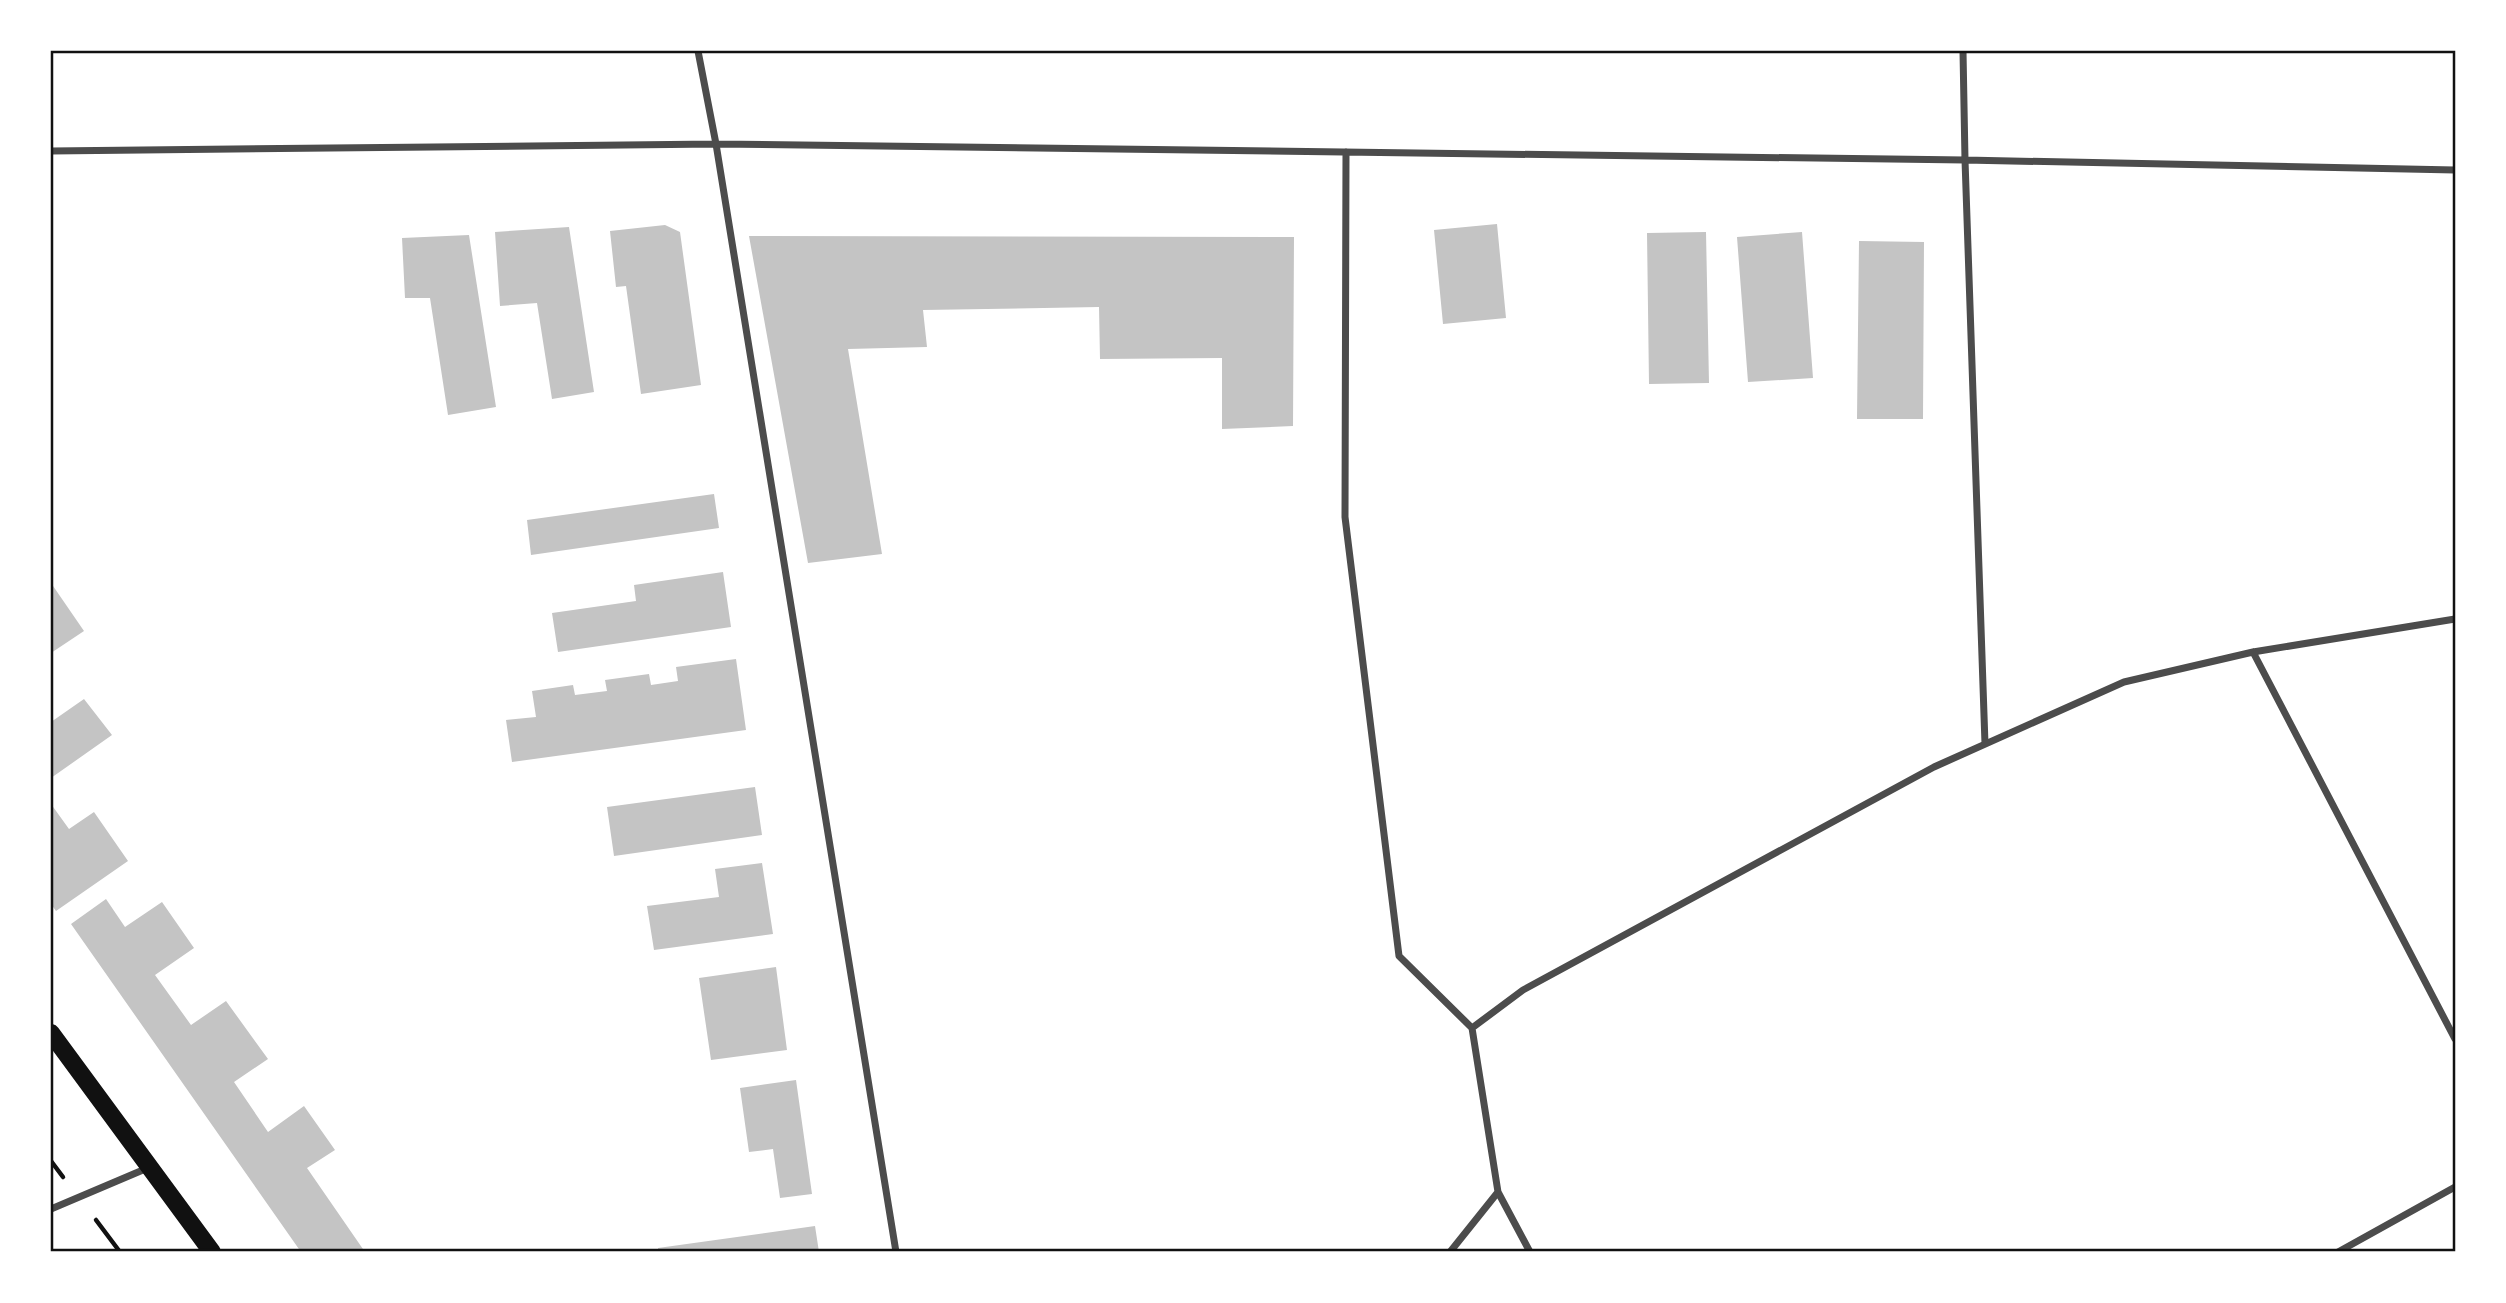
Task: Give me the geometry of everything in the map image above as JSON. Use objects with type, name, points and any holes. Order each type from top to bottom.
[{"type":"main road","points":[[51,1033],[212,1252]]},
{"type":"street","points":[[698,51],[716,144],[897,1252]]},
{"type":"street","points":[[1963,51],[1985,744]]},
{"type":"street","points":[[51,151],[716,144],[1965,160],[2455,170]]},
{"type":"street","points":[[1346,152],[1345,517],[1399,956],[1472,1028],[1498,1192],[1530,1252]]},
{"type":"street","points":[[1472,1028],[1523,990],[1934,767],[2124,682],[2253,652],[2455,619]]},
{"type":"street","points":[[2253,652],[2455,1039]]},
{"type":"street","points":[[51,1209],[151,1167]]},
{"type":"street","points":[[2338,1252],[2455,1187]]},
{"type":"street","points":[[1450,1252],[1498,1192]]},
{"type":"building","points":[[1497,224],[1506,318],[1443,324],[1434,230]]},
{"type":"building","points":[[665,225],[680,232],[701,385],[641,394],[626,286],[616,287],[610,231]]},
{"type":"building","points":[[569,227],[594,392],[552,399],[537,303],[500,306],[495,232]]},
{"type":"building","points":[[1706,232],[1709,383],[1649,384],[1647,233]]},
{"type":"building","points":[[1802,232],[1813,378],[1748,382],[1737,237]]},
{"type":"building","points":[[469,235],[496,407],[448,415],[430,298],[405,298],[402,238]]},
{"type":"building","points":[[749,236],[1294,237],[1293,426],[1222,429],[1222,358],[1100,359],[1099,307],[923,310],[927,347],[848,349],[882,554],[808,563]]},
{"type":"building","points":[[1859,241],[1924,242],[1923,419],[1857,419]]},
{"type":"building","points":[[714,494],[719,528],[531,555],[527,520]]},
{"type":"building","points":[[723,572],[731,627],[558,652],[552,613],[636,601],[634,585]]},
{"type":"building","points":[[51,583],[84,631],[51,653]]},
{"type":"building","points":[[736,659],[746,730],[512,762],[506,720],[536,717],[532,691],[573,685],[575,695],[607,691],[605,680],[649,674],[651,685],[678,681],[676,667]]},
{"type":"building","points":[[84,699],[112,735],[51,778],[51,722]]},
{"type":"building","points":[[755,787],[762,835],[614,856],[607,807]]},
{"type":"building","points":[[51,804],[69,829],[94,812],[128,861],[56,911],[51,904]]},
{"type":"building","points":[[762,863],[773,934],[654,950],[647,906],[719,897],[715,869]]},
{"type":"building","points":[[106,899],[125,927],[162,902],[194,948],[155,975],[191,1025],[226,1001],[268,1059],[234,1082],[268,1132],[304,1106],[335,1150],[307,1168],[365,1252],[301,1252],[71,924]]},
{"type":"building","points":[[776,967],[787,1050],[711,1060],[699,978]]},
{"type":"building","points":[[796,1080],[812,1194],[780,1198],[773,1149],[749,1152],[740,1088]]},
{"type":"building","points":[[815,1226],[819,1252],[658,1252],[658,1248]]}]
